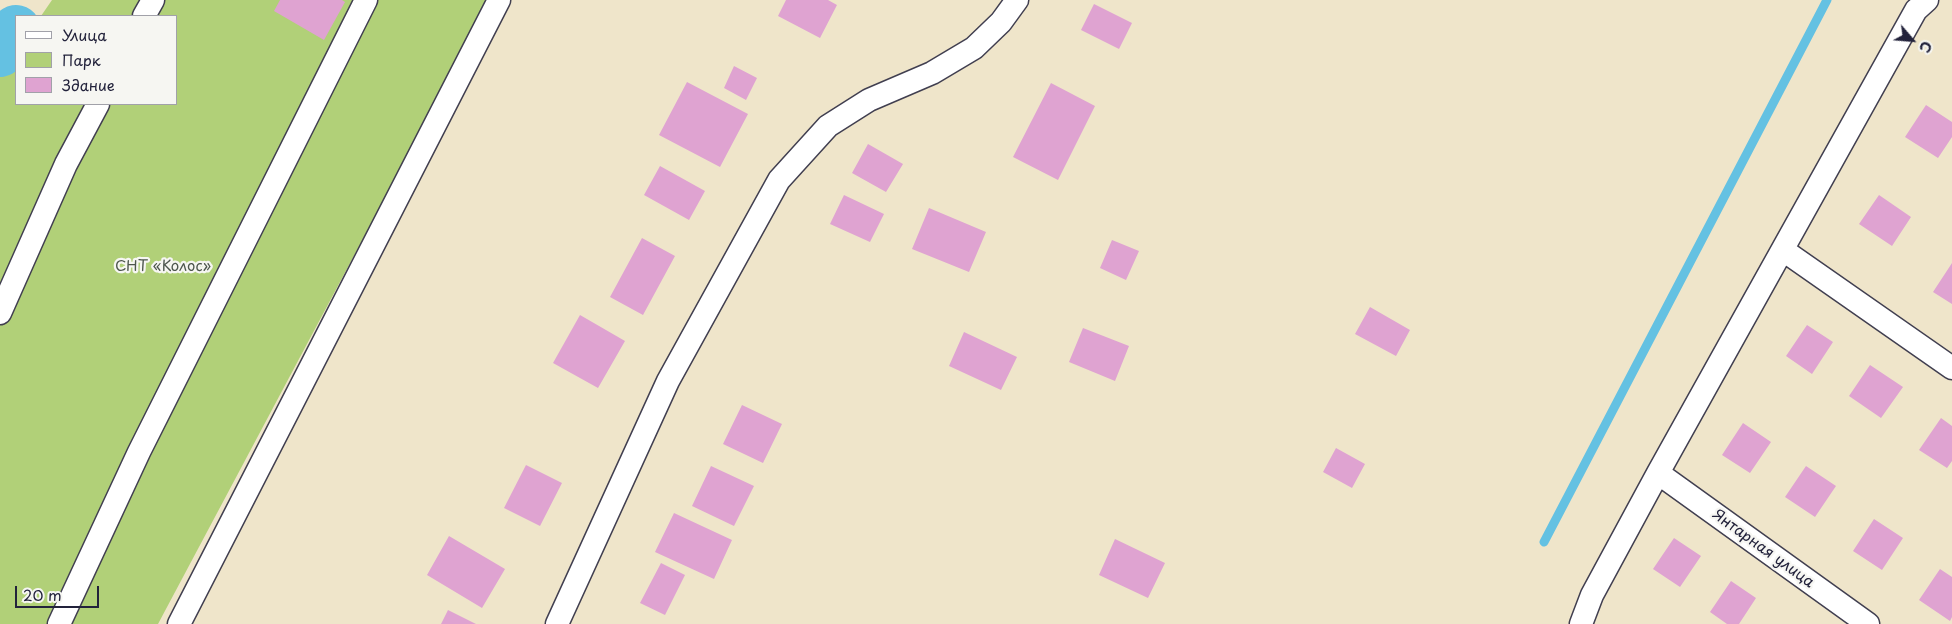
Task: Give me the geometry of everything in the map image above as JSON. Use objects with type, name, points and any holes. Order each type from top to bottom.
[{"type":"street","points":[[145,15],[153,0]]},
{"type":"street","points":[[58,624],[139,452],[366,0]]},
{"type":"street","points":[[179,624],[499,0]]},
{"type":"street","points":[[557,624],[668,381],[779,180],[828,126],[869,100],[932,73],[974,48],[1001,22],[1017,0]]},
{"type":"street","points":[[1581,624],[1592,595],[1658,473],[1916,10],[1927,0]]},
{"type":"street","points":[[0,314],[66,164],[97,105]]},
{"type":"street","points":[[1783,250],[1952,368]]},
{"type":"street","name":"Янтарная улица","points":[[1658,473],[1868,624]]},
{"type":"green space","name":"СНТ «Колос»","points":[[52,0],[490,0],[158,624],[0,624],[0,76],[15,54],[15,105],[178,105],[178,15],[42,15]]},
{"type":"building","points":[[280,0],[342,0],[345,2],[324,40],[274,11]]},
{"type":"building","points":[[786,0],[828,0],[837,5],[820,38],[778,16]]},
{"type":"building","points":[[1094,4],[1132,23],[1119,49],[1081,30]]},
{"type":"building","points":[[734,66],[757,78],[746,100],[724,88]]},
{"type":"building","points":[[687,82],[748,114],[720,167],[659,135]]},
{"type":"building","points":[[1051,83],[1095,106],[1058,180],[1013,157]]},
{"type":"building","points":[[1926,105],[1952,122],[1952,137],[1938,158],[1905,137]]},
{"type":"building","points":[[868,144],[903,164],[886,192],[852,173]]},
{"type":"building","points":[[660,166],[705,191],[689,220],[644,195]]},
{"type":"building","points":[[844,195],[884,214],[870,242],[830,224]]},
{"type":"building","points":[[1879,195],[1911,217],[1892,246],[1859,224]]},
{"type":"building","points":[[929,208],[986,232],[969,272],[912,249]]},
{"type":"building","points":[[642,238],[675,256],[643,315],[610,297]]},
{"type":"building","points":[[1112,240],[1139,251],[1126,280],[1100,268]]},
{"type":"building","points":[[1952,263],[1952,304],[1933,292]]},
{"type":"building","points":[[1370,307],[1410,330],[1396,356],[1355,334]]},
{"type":"building","points":[[580,315],[625,341],[598,388],[553,363]]},
{"type":"building","points":[[1807,325],[1833,342],[1812,374],[1786,356]]},
{"type":"building","points":[[1083,328],[1129,346],[1115,381],[1069,362]]},
{"type":"building","points":[[964,332],[1017,357],[1001,390],[949,366]]},
{"type":"building","points":[[1870,365],[1903,387],[1881,418],[1849,396]]},
{"type":"building","points":[[742,405],[782,424],[763,463],[723,444]]},
{"type":"building","points":[[1941,418],[1952,426],[1952,461],[1947,468],[1919,450]]},
{"type":"building","points":[[1743,423],[1771,442],[1750,473],[1722,455]]},
{"type":"building","points":[[1336,448],[1365,464],[1352,488],[1323,472]]},
{"type":"building","points":[[526,465],[562,483],[540,526],[504,508]]},
{"type":"building","points":[[711,466],[754,486],[734,526],[692,506]]},
{"type":"building","points":[[1806,466],[1836,486],[1815,517],[1785,497]]},
{"type":"building","points":[[674,513],[732,540],[714,579],[655,552]]},
{"type":"building","points":[[1874,519],[1903,538],[1882,570],[1853,551]]},
{"type":"building","points":[[449,536],[505,569],[482,608],[427,575]]},
{"type":"building","points":[[1674,538],[1701,556],[1680,587],[1653,569]]},
{"type":"building","points":[[1115,539],[1165,563],[1148,598],[1099,575]]},
{"type":"building","points":[[661,563],[685,575],[665,615],[640,603]]},
{"type":"building","points":[[1940,569],[1952,577],[1952,617],[1950,621],[1919,600]]},
{"type":"building","points":[[1731,581],[1756,598],[1739,624],[1727,624],[1710,612]]},
{"type":"building","points":[[448,610],[476,624],[441,624]]},
{"type":"waterway","points":[[1544,542],[1827,0]]},
{"type":"waterway","points":[[0,52],[15,31]]}]
